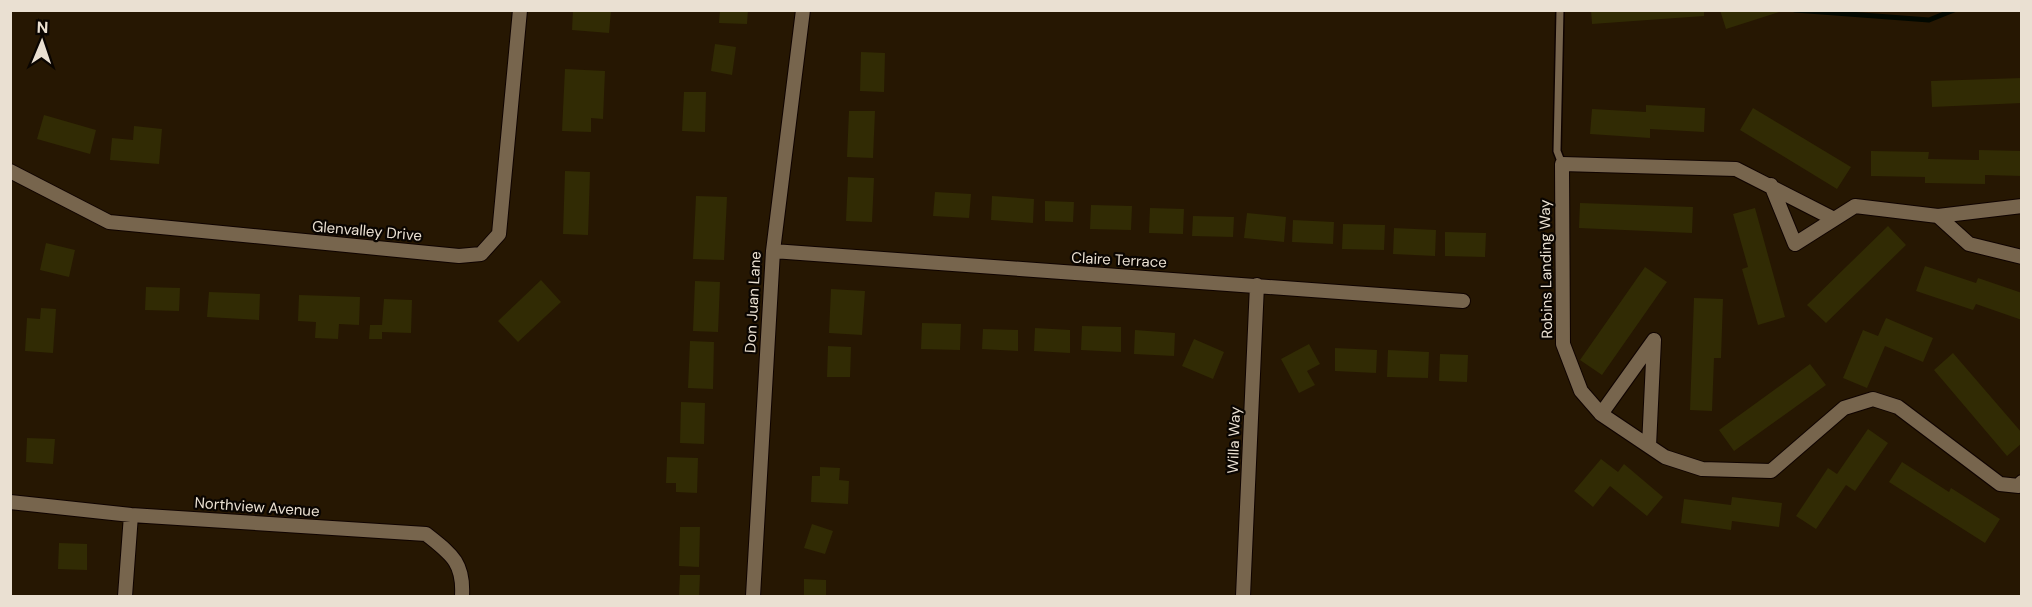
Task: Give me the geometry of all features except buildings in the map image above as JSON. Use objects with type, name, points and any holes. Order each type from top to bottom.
[{"type":"street","name":"Glenvalley Drive","points":[[11,172],[109,222],[459,256],[482,254],[499,234],[520,10]]},
{"type":"street","name":"Don Juan Lane","points":[[753,597],[773,251],[803,10]]},
{"type":"street","points":[[1562,164],[1736,169],[1834,219]]},
{"type":"street","name":"Robins Landing Way","points":[[1562,164],[1563,344],[1581,391],[1600,414],[1665,457],[1702,469],[1771,471],[1844,408],[1873,399],[1898,407],[2000,484],[2019,486],[2022,482]]},
{"type":"street","points":[[10,185],[11,172]]},
{"type":"street","points":[[1770,185],[1795,244],[1855,206],[1938,216],[2022,206]]},
{"type":"street","points":[[1938,216],[1969,244],[2022,257]]},
{"type":"street","name":"Claire Terrace","points":[[773,251],[1463,301]]},
{"type":"street","name":"Willa Way","points":[[1243,597],[1257,285]]},
{"type":"street","points":[[1600,414],[1654,340],[1649,446]]},
{"type":"street","name":"Northview Avenue","points":[[10,502],[131,515],[426,534],[453,555],[463,580],[462,596]]},
{"type":"street","points":[[125,597],[131,515]]},
{"type":"lane","points":[[1560,10],[1557,151],[1562,164]]},
{"type":"waterway","points":[[1795,10],[1929,20],[1954,10]]}]
